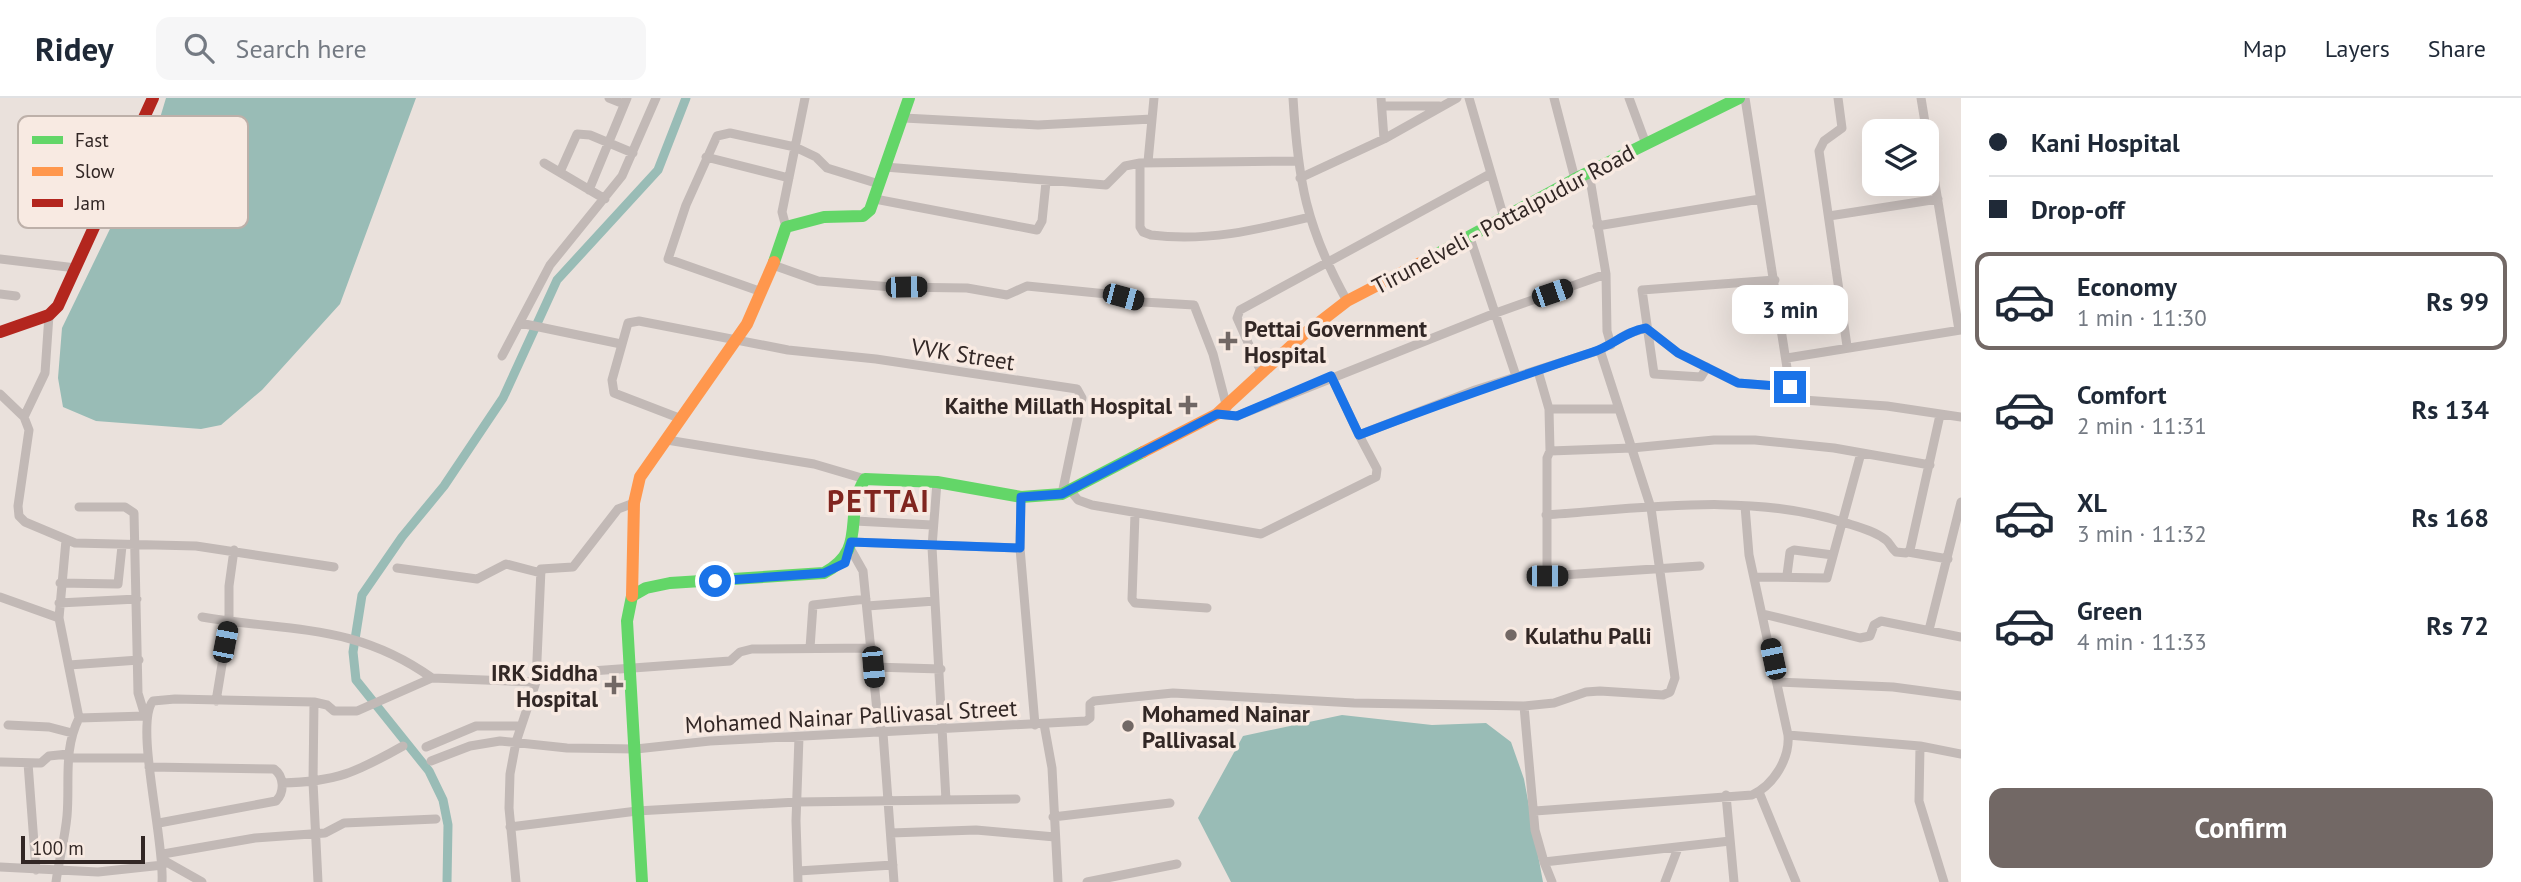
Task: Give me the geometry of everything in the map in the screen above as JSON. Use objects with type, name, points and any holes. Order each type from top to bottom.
[{"type":"main road","points":[[145,116],[153,98]]},
{"type":"main road","name":"Tirunelveli - Pottalpudur Road","points":[[865,479],[937,482],[1021,497],[1066,492],[1222,411],[1303,335],[1347,301],[1470,238],[1575,179],[1739,98]]},
{"type":"main road","points":[[642,882],[627,621],[632,596],[634,503],[640,477],[667,440],[679,418],[736,341],[762,292],[786,227],[824,217],[863,216],[869,212],[904,118],[907,99]]},
{"type":"main road","points":[[0,332],[48,315],[62,300],[94,228]]},
{"type":"main road","points":[[632,596],[646,588],[670,583],[824,573],[845,563],[851,545],[858,495],[865,479]]},
{"type":"street","points":[[589,190],[626,101],[609,98]]},
{"type":"street","points":[[502,356],[550,265],[605,199],[633,153],[656,98]]},
{"type":"street","points":[[786,227],[781,218],[805,98]]},
{"type":"street","points":[[1154,98],[1144,162],[1140,227],[1143,232],[1151,235],[1208,238],[1239,234],[1310,217]]},
{"type":"street","points":[[1293,98],[1297,161],[1310,217],[1326,262],[1347,301]]},
{"type":"street","points":[[1300,178],[1384,139],[1457,98]]},
{"type":"street","points":[[1469,98],[1504,218]]},
{"type":"street","points":[[1554,98],[1575,179]]},
{"type":"street","points":[[1629,98],[1646,144]]},
{"type":"street","points":[[1745,98],[1790,387],[1803,400],[1878,405],[1961,417]]},
{"type":"street","points":[[1838,98],[1842,128],[1824,141],[1819,151],[1847,346]]},
{"type":"street","points":[[1787,358],[1847,346],[1960,330],[1922,98]]},
{"type":"street","points":[[1384,139],[1381,102],[1441,106]]},
{"type":"street","points":[[904,118],[1038,125],[1152,119]]},
{"type":"street","points":[[762,292],[668,260],[685,205],[717,136],[725,133],[795,147],[816,157],[827,168],[879,184]]},
{"type":"street","points":[[560,172],[577,134],[633,153]]},
{"type":"street","points":[[706,157],[789,178]]},
{"type":"street","points":[[885,167],[1106,185],[1125,166],[1144,162],[1297,161]]},
{"type":"street","points":[[544,163],[605,199]]},
{"type":"street","points":[[1588,173],[1606,274],[1607,331],[1611,345]]},
{"type":"street","points":[[1262,374],[1238,314],[1326,262],[1490,174]]},
{"type":"street","points":[[875,199],[1037,230],[1042,221],[1046,182]]},
{"type":"street","points":[[1829,216],[1938,199]]},
{"type":"street","points":[[1597,226],[1760,200]]},
{"type":"street","points":[[1470,238],[1493,314],[1516,376]]},
{"type":"street","points":[[0,259],[76,268]]},
{"type":"street","points":[[773,265],[818,281],[892,287],[967,288],[1007,295],[1024,286],[1036,286],[1107,294],[1143,302],[1194,306],[1213,354],[1222,411],[1237,416],[1331,376],[1606,274]]},
{"type":"street","points":[[1707,367],[1701,377],[1654,374],[1642,290],[1774,280]]},
{"type":"street","points":[[0,294],[16,296]]},
{"type":"street","points":[[24,417],[45,373],[48,315]]},
{"type":"street","points":[[679,418],[614,393],[612,380],[625,328],[633,321],[736,341]]},
{"type":"street","points":[[520,323],[621,344]]},
{"type":"street","points":[[1359,435],[1516,376],[1600,350],[1627,334],[1646,328]]},
{"type":"street","points":[[1646,328],[1678,353],[1738,383],[1790,387]]},
{"type":"street","name":"VVK Street","points":[[736,341],[1077,389],[1082,398],[1066,492]]},
{"type":"street","points":[[1552,882],[1535,830],[1524,706],[1553,703],[1586,692],[1650,696],[1670,692],[1675,678],[1651,508],[1600,350]]},
{"type":"street","points":[[1538,371],[1549,410],[1547,576],[1700,566]]},
{"type":"street","points":[[1066,492],[1083,502],[1135,514],[1254,534],[1267,533],[1376,477],[1377,469],[1331,376]]},
{"type":"street","points":[[0,394],[24,417],[29,438],[19,516],[66,540],[134,547],[165,545],[234,550],[334,566]]},
{"type":"street","points":[[1549,410],[1618,409]]},
{"type":"street","points":[[1909,552],[1940,415]]},
{"type":"street","points":[[1550,451],[1632,448],[1714,439],[1755,440],[1861,453],[1930,465]]},
{"type":"street","points":[[667,440],[814,464],[865,479]]},
{"type":"street","points":[[1756,577],[1787,575],[1827,578],[1861,453]]},
{"type":"street","points":[[937,482],[932,547],[941,669],[946,800]]},
{"type":"street","points":[[1021,497],[1020,548],[1040,725],[1052,768],[1058,882]]},
{"type":"street","points":[[1929,630],[1961,502]]},
{"type":"street","points":[[516,882],[510,827],[510,774],[516,742],[536,679],[541,573],[544,567],[573,567],[618,509],[634,503]]},
{"type":"street","points":[[1546,515],[1651,508],[1745,506],[1788,509],[1841,521],[1886,540],[1896,552],[1948,559]]},
{"type":"street","points":[[1535,811],[1759,792],[1788,755],[1788,735],[1778,682],[1749,555],[1745,506]]},
{"type":"street","points":[[79,507],[132,510],[138,693],[145,716],[148,762],[159,823],[163,860],[162,882]]},
{"type":"street","points":[[1135,514],[1132,599],[1135,603],[1207,608]]},
{"type":"street","points":[[855,521],[932,525]]},
{"type":"street","points":[[56,882],[67,819],[68,756],[72,733],[79,718],[59,618],[60,583],[66,540]]},
{"type":"street","points":[[894,882],[883,733],[878,721],[867,603],[862,566],[851,545],[1020,548]]},
{"type":"street","points":[[60,583],[118,584],[122,546]]},
{"type":"street","points":[[216,701],[229,622],[229,586],[234,550]]},
{"type":"street","points":[[1787,575],[1790,552],[1794,550],[1833,555]]},
{"type":"street","points":[[397,568],[477,579],[506,564],[541,573]]},
{"type":"street","points":[[0,597],[59,618]]},
{"type":"street","points":[[59,603],[137,599]]},
{"type":"street","points":[[810,648],[813,605],[935,601]]},
{"type":"street","points":[[1763,614],[1860,638],[1870,636],[1874,625],[1881,621],[1961,637]]},
{"type":"street","points":[[202,617],[313,629],[396,654],[432,678]]},
{"type":"street","points":[[145,716],[150,705],[159,700],[314,702],[327,705],[334,711],[357,711],[432,678],[536,679],[630,668],[730,661],[740,652],[752,649],[872,648]]},
{"type":"street","points":[[69,665],[139,660]]},
{"type":"street","points":[[873,667],[941,669]]},
{"type":"street","points":[[1778,682],[1893,687],[1961,696]]},
{"type":"street","name":"Mohamed Nainar Pallivasal Street","points":[[432,761],[480,744],[516,742],[567,748],[636,749],[709,741],[1086,721],[1090,718],[1090,704],[1094,701],[1181,694],[1275,700],[1524,706]]},
{"type":"street","points":[[314,702],[313,782],[318,882]]},
{"type":"street","points":[[79,718],[145,716]]},
{"type":"street","points":[[8,724],[39,725],[72,733]]},
{"type":"street","points":[[426,747],[477,726],[521,726]]},
{"type":"street","points":[[1788,735],[1920,746],[1961,754]]},
{"type":"street","points":[[798,882],[799,737]]},
{"type":"street","points":[[282,783],[313,782],[349,775],[403,746]]},
{"type":"street","points":[[1920,746],[1919,801],[1944,882]]},
{"type":"street","points":[[1,762],[41,763],[50,756],[68,756],[274,769],[279,773],[282,783],[280,796],[276,801],[159,823]]},
{"type":"street","points":[[28,763],[36,870]]},
{"type":"street","points":[[1759,792],[1796,882]]},
{"type":"street","points":[[1726,795],[1734,882]]},
{"type":"street","points":[[510,827],[637,811],[797,802],[1016,799]]},
{"type":"street","points":[[1053,817],[1170,803]]},
{"type":"street","points":[[0,867],[113,872],[255,838],[331,831],[344,823],[436,818]]},
{"type":"street","points":[[891,833],[976,830],[1055,836]]},
{"type":"street","points":[[1544,862],[1730,841]]},
{"type":"street","points":[[1665,882],[1678,848]]},
{"type":"street","points":[[163,860],[202,882]]},
{"type":"street","points":[[1087,882],[1177,864]]},
{"type":"street","points":[[798,871],[893,865]]},
{"type":"water","points":[[166,98],[416,98],[340,304],[262,390],[221,425],[201,429],[96,421],[63,407],[58,378],[62,328],[110,228],[248,228],[248,116],[161,116]]},
{"type":"water","points":[[1342,715],[1432,725],[1486,723],[1511,742],[1524,779],[1543,882],[1231,882],[1198,818],[1243,736]]},
{"type":"waterway","points":[[447,882],[448,825],[443,800],[429,771],[356,680],[353,652],[362,595],[402,537],[444,486],[503,398],[557,280],[658,170],[686,98]]},
{"type":"traffic: fast","points":[[774,262],[786,227],[824,217],[863,216],[870,210],[909,98]]},
{"type":"traffic: fast","points":[[1426,260],[1575,179],[1739,98]]},
{"type":"traffic: fast","points":[[642,882],[627,621],[632,596],[646,588],[670,583],[824,573],[838,564],[851,542],[855,505],[865,479],[937,482],[1021,497],[1062,494],[1143,452]]},
{"type":"traffic: slow","points":[[1143,452],[1217,414],[1303,335],[1347,301],[1426,260]]},
{"type":"traffic: slow","points":[[632,596],[634,503],[640,477],[747,324],[774,262]]},
{"type":"traffic: jam","points":[[145,116],[153,98]]},
{"type":"traffic: jam","points":[[0,332],[49,315],[58,306],[94,228]]},
{"type":"place","name":"Pettai Government Hospital","points":[[1228,341]]},
{"type":"place","name":"Kaithe Millath Hospital","points":[[1188,405]]},
{"type":"place","name":"Kulathu Palli","points":[[1511,635]]},
{"type":"place","name":"IRK Siddha Hospital","points":[[614,685]]},
{"type":"place","name":"Mohamed Nainar Pallivasal","points":[[1128,726]]},
{"type":"district","name":"PETTAI","points":[[879,500]]},
{"type":"route","points":[[715,581],[824,573],[845,563],[851,542],[932,547],[1020,548],[1021,497],[1049,498],[1062,494],[1217,414],[1237,416],[1331,376],[1359,435],[1475,390],[1600,350],[1627,334],[1646,328],[1656,333],[1678,353],[1738,383],[1790,387]]}]
